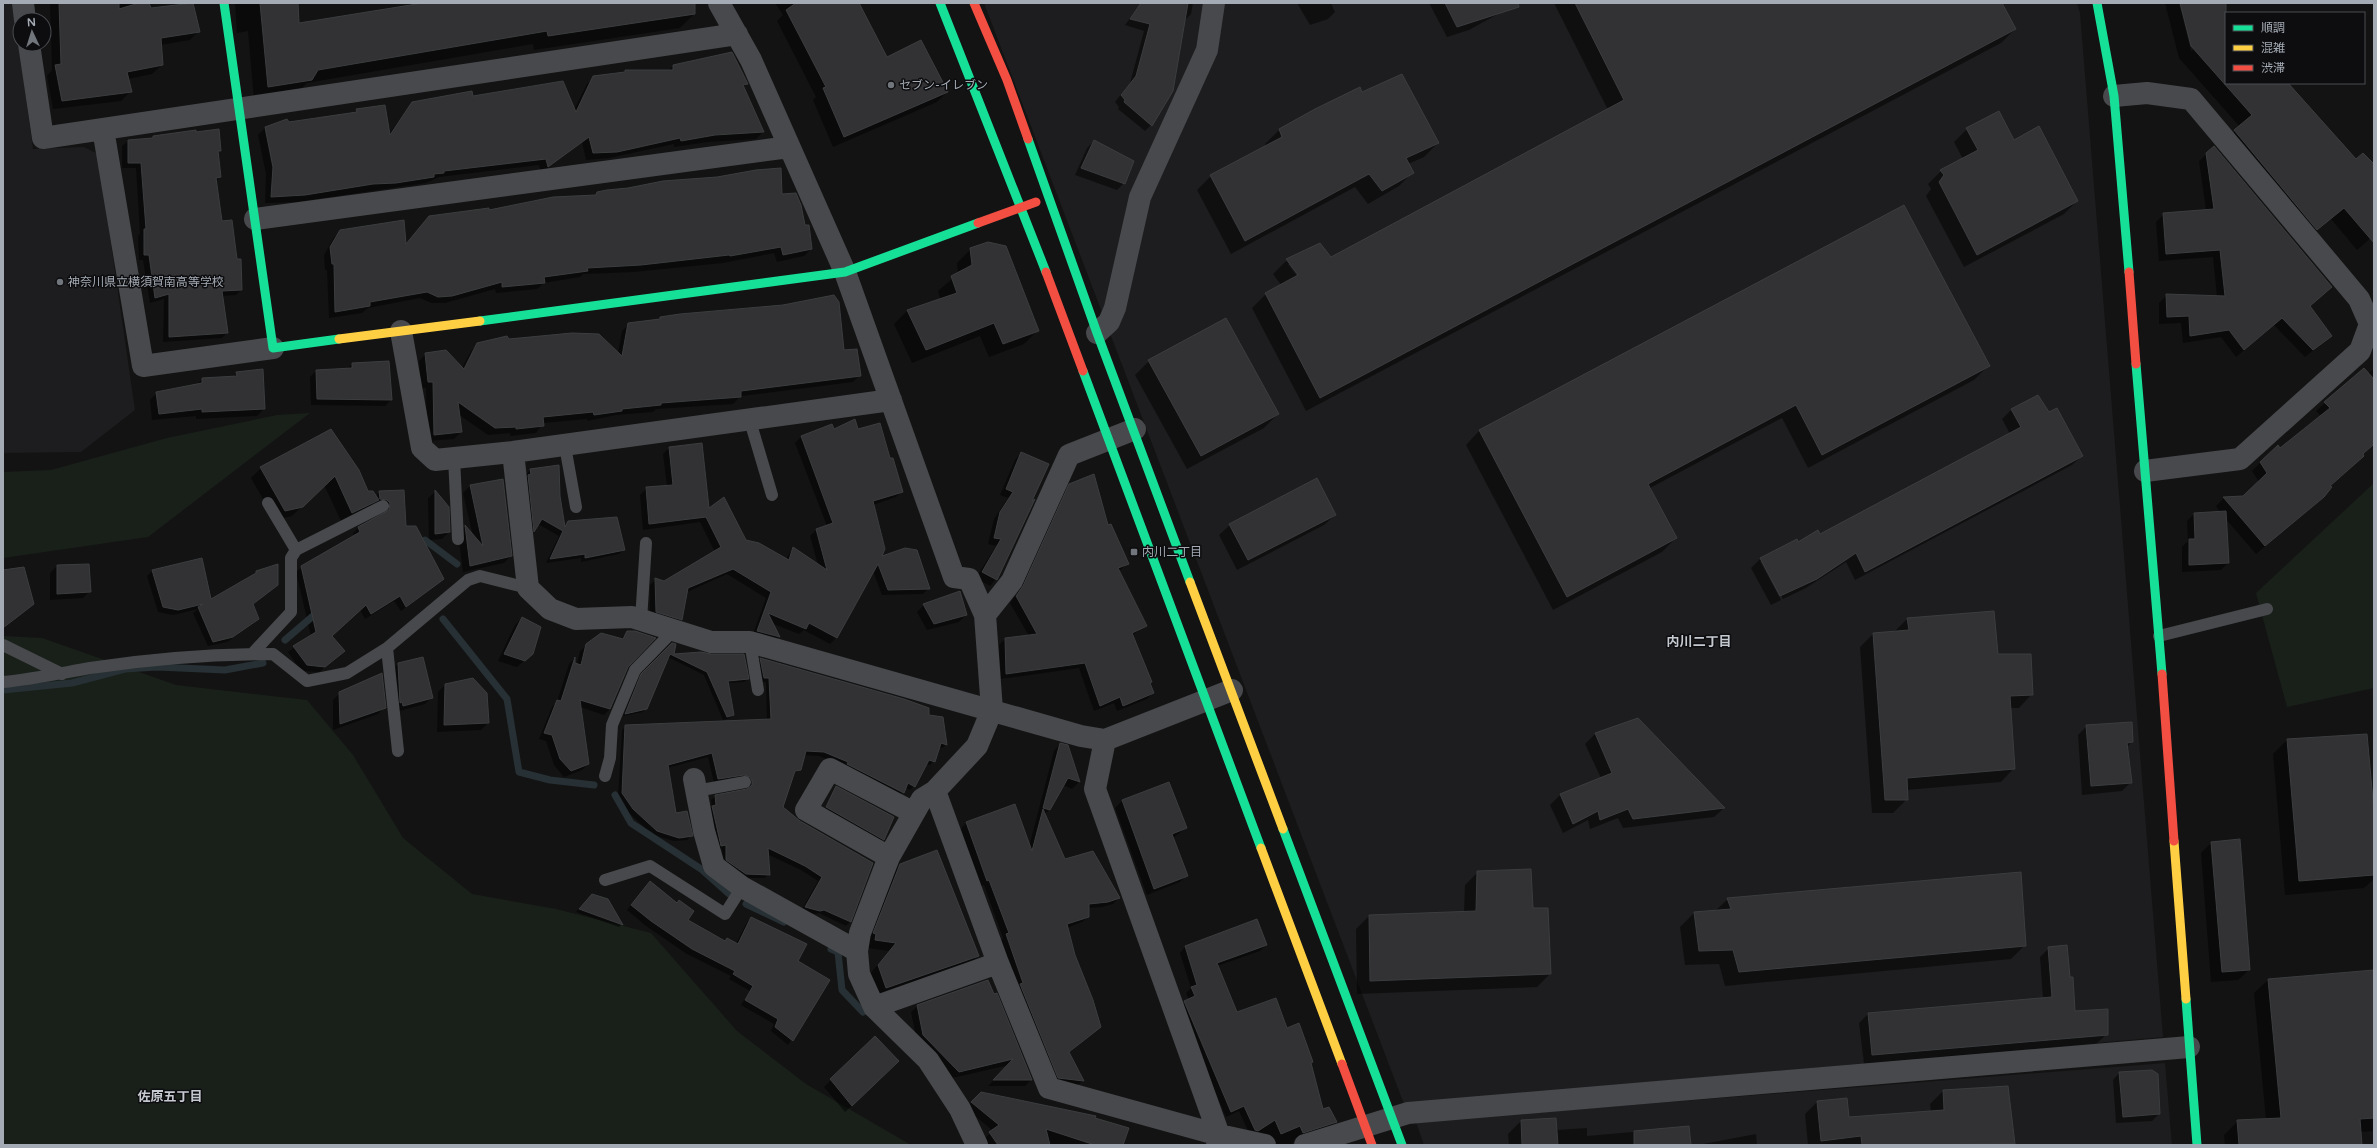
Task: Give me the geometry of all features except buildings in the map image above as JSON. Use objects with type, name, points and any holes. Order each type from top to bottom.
[{"type":"street","points":[[224,3],[273,348]]},
{"type":"street","points":[[719,3],[751,60],[845,272],[954,577],[969,579],[985,615],[992,710],[977,746],[936,790],[922,799],[889,857],[860,934],[857,951],[859,974],[874,1007],[928,1060],[960,1109],[976,1145]]},
{"type":"street","points":[[940,3],[1022,207],[1368,1136]]},
{"type":"street","points":[[974,3],[1006,80],[1050,196],[1097,333],[1135,429],[1402,1145]]},
{"type":"street","points":[[1097,333],[1109,322],[1114,308],[1140,197],[1207,50],[1214,3]]},
{"type":"street","points":[[2097,3],[2114,96],[2159,636],[2197,1145]]},
{"type":"street","points":[[30,52],[43,138],[239,110],[737,34]]},
{"type":"street","points":[[2114,96],[2147,93],[2191,99],[2360,299],[2370,324],[2360,350],[2240,459],[2145,471]]},
{"type":"street","points":[[103,129],[143,366],[845,272],[1050,196]]},
{"type":"street","points":[[255,219],[789,147]]},
{"type":"street","points":[[402,331],[422,448],[435,460],[565,446],[891,400]]},
{"type":"street","points":[[985,615],[1012,581],[1069,455],[1135,429]]},
{"type":"street","points":[[513,452],[528,588],[550,609],[576,619],[632,617],[711,642],[750,642],[1081,736],[1105,740],[1232,690]]},
{"type":"street","points":[[1105,740],[1096,789],[1218,1140]]},
{"type":"street","points":[[889,857],[806,810],[830,769],[914,813]]},
{"type":"street","points":[[695,785],[714,866],[742,887],[857,951]]},
{"type":"street","points":[[936,790],[998,963],[1049,1088],[1218,1140],[1265,1145]]},
{"type":"street","points":[[874,1007],[998,963]]},
{"type":"street","points":[[1305,1145],[1368,1136],[1392,1118],[1408,1113],[2189,1047]]},
{"type":"lane","points":[[750,421],[772,494]]},
{"type":"lane","points":[[565,446],[576,507]]},
{"type":"lane","points":[[454,458],[458,539]]},
{"type":"lane","points":[[268,503],[296,550]]},
{"type":"lane","points":[[252,654],[291,612],[291,558],[296,550],[383,506]]},
{"type":"lane","points":[[641,620],[646,543]]},
{"type":"lane","points":[[3,682],[112,666],[252,654],[273,654],[307,681],[347,673],[387,648],[468,580],[480,576],[528,588]]},
{"type":"lane","points":[[2159,636],[2267,609]]},
{"type":"lane","points":[[605,776],[610,758],[612,725],[635,670],[674,630]]},
{"type":"lane","points":[[750,642],[758,690]]},
{"type":"lane","points":[[3,645],[62,674]]},
{"type":"lane","points":[[387,648],[398,751]]},
{"type":"lane","points":[[695,785],[746,782]]},
{"type":"lane","points":[[604,880],[650,866],[725,914],[742,887]]},
{"type":"shaded area","name":"神奈川県立横須賀南高等学校","points":[[3,3],[13,3],[14,12],[12,12],[12,52],[20,52],[33,149],[84,147],[98,154],[135,410],[81,452],[3,453]]},
{"type":"shaded area","points":[[984,3],[2077,3],[2080,13],[2163,1037],[1404,1104]]},
{"type":"shaded area","points":[[310,413],[148,537],[3,558],[3,472],[51,470],[167,438],[277,415]]},
{"type":"shaded area","points":[[2374,483],[2374,688],[2287,707],[2256,593]]},
{"type":"shaded area","points":[[3,636],[42,638],[176,685],[307,700],[353,755],[403,838],[472,894],[556,909],[651,933],[737,1031],[806,1084],[911,1145],[3,1145]]},
{"type":"shaded area","points":[[2165,1063],[2172,1145],[1424,1145],[1416,1122]]},
{"type":"waterway","points":[[416,545],[425,540],[457,564]]},
{"type":"waterway","points":[[285,640],[320,610]]},
{"type":"waterway","points":[[443,619],[507,699],[519,772],[550,780],[594,785]]},
{"type":"waterway","points":[[3,690],[72,683],[125,669],[157,667],[225,670],[263,663]]},
{"type":"waterway","points":[[615,795],[631,823],[701,869],[729,894]]},
{"type":"waterway","points":[[746,904],[784,922]]},
{"type":"waterway","points":[[831,949],[838,952],[842,990],[863,1012]]},
{"type":"traffic: fast","points":[[224,3],[273,348],[339,339]]},
{"type":"traffic: fast","points":[[940,3],[1046,272]]},
{"type":"traffic: fast","points":[[2097,3],[2114,96],[2129,272]]},
{"type":"traffic: fast","points":[[1028,139],[1097,333],[1190,582]]},
{"type":"traffic: fast","points":[[480,321],[845,272],[978,223]]},
{"type":"traffic: fast","points":[[2136,364],[2162,674]]},
{"type":"traffic: fast","points":[[1083,371],[1261,848]]},
{"type":"traffic: fast","points":[[1283,829],[1402,1145]]},
{"type":"traffic: fast","points":[[2186,999],[2197,1145]]},
{"type":"traffic: slow","points":[[339,339],[480,321]]},
{"type":"traffic: slow","points":[[1190,582],[1283,829]]},
{"type":"traffic: slow","points":[[2174,841],[2186,999]]},
{"type":"traffic: slow","points":[[1261,848],[1342,1064]]},
{"type":"traffic: jam","points":[[974,3],[1007,80],[1028,139]]},
{"type":"traffic: jam","points":[[978,223],[1036,202]]},
{"type":"traffic: jam","points":[[1046,272],[1083,371]]},
{"type":"traffic: jam","points":[[2129,272],[2136,364]]},
{"type":"traffic: jam","points":[[2162,674],[2174,841]]},
{"type":"traffic: jam","points":[[1342,1064],[1372,1145]]},
{"type":"place","name":"セブン-イレブン","points":[[891,85]]},
{"type":"place","name":"神奈川県立横須賀南高等学校","points":[[60,282]]},
{"type":"place","name":"内川二丁目","points":[[1134,552]]},
{"type":"district","name":"内川二丁目","points":[[1699,641]]},
{"type":"district","name":"佐原五丁目","points":[[170,1096]]}]
